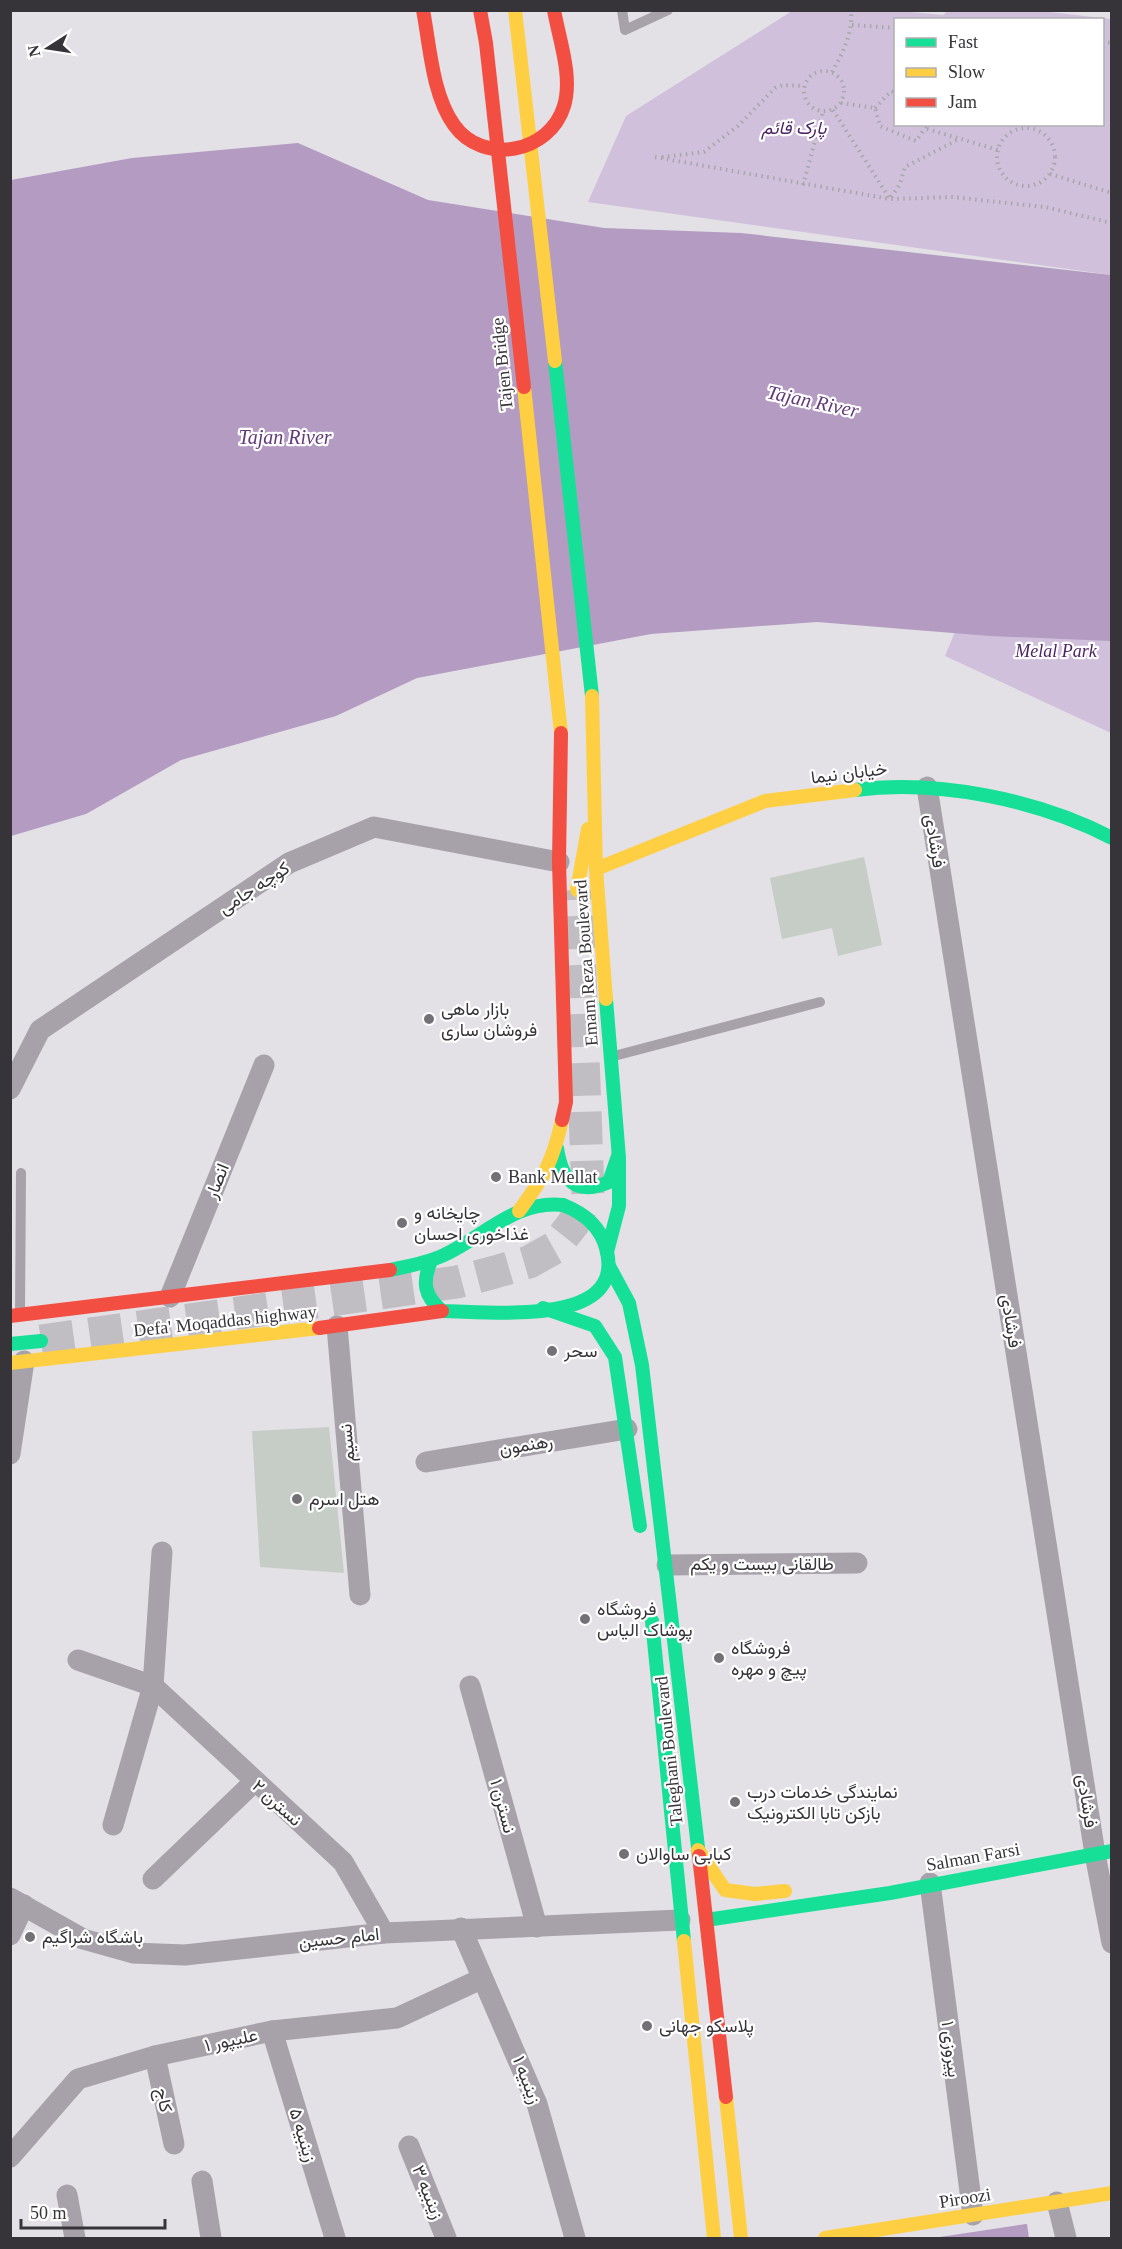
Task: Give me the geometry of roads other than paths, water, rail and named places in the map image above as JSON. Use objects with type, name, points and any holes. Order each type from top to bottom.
[{"type":"main road","points":[[423,10],[443,97],[452,124],[473,143],[500,152],[528,147],[550,131],[564,106],[565,78],[554,10]]},
{"type":"main road","points":[[462,10],[481,15]]},
{"type":"main road","name":"Emam Reza Boulevard","points":[[515,10],[591,670],[595,753],[596,869],[620,1206],[604,1285],[588,1300],[574,1305],[543,1308]]},
{"type":"main road","name":"Tajen Bridge","points":[[481,15],[486,43],[555,681]]},
{"type":"main road","name":"Emam Reza Boulevard","points":[[519,1211],[543,1179],[557,1148],[566,1102],[559,862],[563,749],[555,681]]},
{"type":"main road","name":"خیابان نیما","points":[[596,869],[765,801],[892,785],[927,787],[996,797],[1085,824],[1112,838]]},
{"type":"main road","points":[[577,890],[585,836],[594,810]]},
{"type":"main road","points":[[557,1148],[558,1164],[566,1177],[578,1187],[597,1189],[609,1182],[618,1156]]},
{"type":"main road","name":"Taleghani Boulevard","points":[[519,1211],[543,1202],[563,1205],[592,1220],[629,1303],[639,1347],[667,1565],[741,2238]]},
{"type":"main road","name":"Defa' Moqaddas highway","points":[[15,1316],[387,1270],[431,1261],[519,1211]]},
{"type":"main road","points":[[431,1261],[426,1271],[424,1288],[431,1303],[442,1311]]},
{"type":"main road","points":[[387,1270],[410,1274],[417,1287],[415,1303],[410,1310],[397,1316]]},
{"type":"main road","points":[[543,1308],[595,1326],[615,1357],[642,1539]]},
{"type":"main road","name":"Defa' Moqaddas highway","points":[[17,1362],[337,1326],[442,1311],[543,1308]]},
{"type":"main road","points":[[10,1344],[41,1341]]},
{"type":"main road","name":"Taleghani Boulevard","points":[[650,1606],[714,2238]]},
{"type":"main road","points":[[698,1850],[709,1870],[725,1890],[755,1894],[800,1890]]},
{"type":"main road","name":"Salman Farsi","points":[[706,1920],[842,1898],[890,1893],[930,1883],[1103,1853]]},
{"type":"main road","points":[[820,1887],[842,1898]]},
{"type":"main road","points":[[680,1911],[706,1920]]},
{"type":"main road","name":"Piroozi","points":[[825,2238],[1112,2193]]},
{"type":"street","name":"فرشادی","points":[[927,787],[1103,1853],[1112,1943]]},
{"type":"street","name":"کوچه جامی","points":[[10,1089],[40,1030],[289,863],[374,827],[559,862]]},
{"type":"street","name":"انصار","points":[[170,1297],[264,1065]]},
{"type":"street","name":"نسیم","points":[[337,1326],[360,1595]]},
{"type":"street","points":[[10,1454],[17,1362]]},
{"type":"street","name":"رهنمون","points":[[426,1462],[627,1429]]},
{"type":"street","points":[[113,1825],[153,1686],[162,1552]]},
{"type":"street","name":"طالقانی بیست و یکم","points":[[667,1565],[857,1563]]},
{"type":"street","points":[[78,1660],[153,1686]]},
{"type":"street","name":"نسترن ۲","points":[[153,1686],[343,1862],[384,1933]]},
{"type":"street","name":"نسترن ۱","points":[[470,1686],[537,1927]]},
{"type":"street","points":[[153,1879],[254,1782]]},
{"type":"street","name":"پیروزی ١","points":[[930,1883],[973,2215]]},
{"type":"street","points":[[10,1935],[17,1902]]},
{"type":"street","name":"امام حسین","points":[[17,1902],[83,1939],[133,1953],[185,1955],[384,1933],[461,1928],[537,1927],[680,1911]]},
{"type":"street","name":"زینبیه ۱","points":[[461,1928],[481,1979],[504,2024],[537,2104],[575,2238]]},
{"type":"street","name":"علیپور ۱","points":[[10,2157],[78,2079],[155,2056],[272,2031],[397,2018],[481,1979]]},
{"type":"street","name":"زینبیه ۵","points":[[272,2031],[335,2238]]},
{"type":"street","name":"کاج","points":[[155,2056],[174,2144]]},
{"type":"street","name":"زینبیه ۳","points":[[409,2146],[446,2238]]},
{"type":"street","points":[[202,2181],[211,2238]]},
{"type":"street","points":[[67,2195],[75,2238]]},
{"type":"street","points":[[1058,2202],[1066,2238]]},
{"type":"lane","points":[[622,10],[625,30],[668,10]]},
{"type":"lane","points":[[611,1056],[820,1002]]},
{"type":"lane","points":[[15,1316],[21,1173]]},
{"type":"water","name":"Tajan River","points":[[298,143],[428,200],[604,228],[741,233],[1111,275],[1111,641],[990,636],[817,622],[651,634],[417,678],[336,716],[181,760],[86,814],[11,836],[11,180],[132,158]]},
{"type":"water","points":[[1026,2224],[1029,2238],[933,2238]]},
{"type":"tunnel","points":[[41,1341],[457,1282],[529,1262],[554,1248],[573,1224],[588,1194],[577,890]]},
{"type":"place","name":"بازار ماهی فروشان ساری","points":[[429,1019]]},
{"type":"place","name":"Bank Mellat","points":[[496,1177]]},
{"type":"place","name":"چایخانه و غذاخوری احسان","points":[[402,1223]]},
{"type":"place","name":"سحر","points":[[552,1351]]},
{"type":"place","name":"هتل اسرم","points":[[297,1499]]},
{"type":"place","name":"فروشگاه پوشاک الیاس","points":[[585,1619]]},
{"type":"place","name":"فروشگاه پیچ و مهره","points":[[719,1658]]},
{"type":"place","name":"نمایندگی خدمات درب بازکن تابا الکترونیک","points":[[735,1802]]},
{"type":"place","name":"کبابی ساوالان","points":[[624,1854]]},
{"type":"place","name":"باشگاه شراگیم","points":[[30,1937]]},
{"type":"place","name":"پلاسکو جهانی","points":[[647,2026]]},
{"type":"park label","name":"پارک قائم","points":[[794,128]]},
{"type":"park label","name":"Melal Park","points":[[1056,651]]}]
